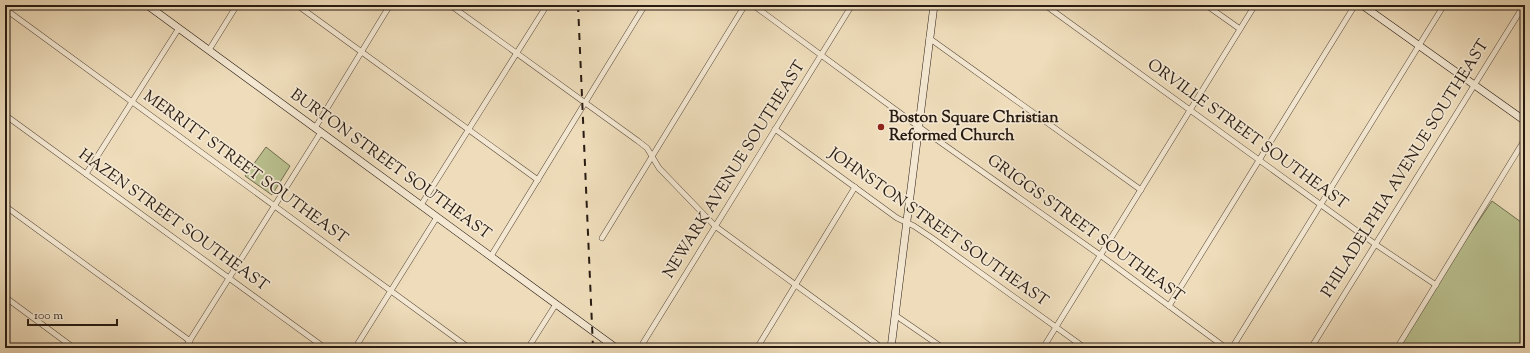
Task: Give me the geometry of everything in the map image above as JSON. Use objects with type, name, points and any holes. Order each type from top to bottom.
[{"type":"main road","name":"BURTON STREET SOUTHEAST","points":[[147,5],[616,348]]},
{"type":"main road","points":[[891,348],[934,5]]},
{"type":"main road","points":[[1365,6],[1525,121]]},
{"type":"street","points":[[209,50],[237,5]]},
{"type":"street","points":[[297,5],[538,180]]},
{"type":"street","points":[[185,348],[274,206],[361,52],[390,5]]},
{"type":"street","points":[[450,5],[647,148],[651,158],[715,226],[882,348]]},
{"type":"street","points":[[421,205],[547,5]]},
{"type":"street","points":[[491,256],[645,5]]},
{"type":"street","points":[[602,238],[745,5]]},
{"type":"street","name":"GRIGGS STREET SOUTHEAST","points":[[753,5],[1100,255],[1226,348]]},
{"type":"street","name":"NEWARK AVENUE SOUTHEAST","points":[[640,348],[852,5]]},
{"type":"street","points":[[1206,5],[1240,30]]},
{"type":"street","points":[[1043,348],[1255,5]]},
{"type":"street","points":[[1169,306],[1355,5]]},
{"type":"street","points":[[1232,348],[1444,5]]},
{"type":"street","name":"PHILADELPHIA AVENUE SOUTHEAST","points":[[1311,348],[1524,5]]},
{"type":"street","name":"ORVILLE STREET SOUTHEAST","points":[[1048,6],[1375,244],[1436,285]]},
{"type":"street","name":"MERRITT STREET SOUTHEAST","points":[[5,9],[469,348]]},
{"type":"street","points":[[86,174],[179,28]]},
{"type":"street","points":[[929,38],[1141,190]]},
{"type":"street","name":"HAZEN STREET SOUTHEAST","points":[[5,115],[325,348]]},
{"type":"street","name":"JOHNSTON STREET SOUTHEAST","points":[[775,129],[898,218],[932,238],[1085,348]]},
{"type":"street","points":[[1397,348],[1525,139]]},
{"type":"street","points":[[757,348],[854,186]]},
{"type":"street","points":[[5,206],[190,341]]},
{"type":"street","points":[[355,348],[437,217]]},
{"type":"street","points":[[5,297],[74,348]]},
{"type":"street","points":[[528,348],[556,304]]},
{"type":"street","points":[[895,315],[942,348]]},
{"type":"green space","points":[[266,147],[290,166],[272,195],[245,176]]},
{"type":"green space","points":[[1492,201],[1525,225],[1525,348],[1399,348],[1431,292]]},
{"type":"railway","points":[[578,5],[593,348]]},
{"type":"place","name":"Boston Square Christian Reformed Church","points":[[881,127]]}]
